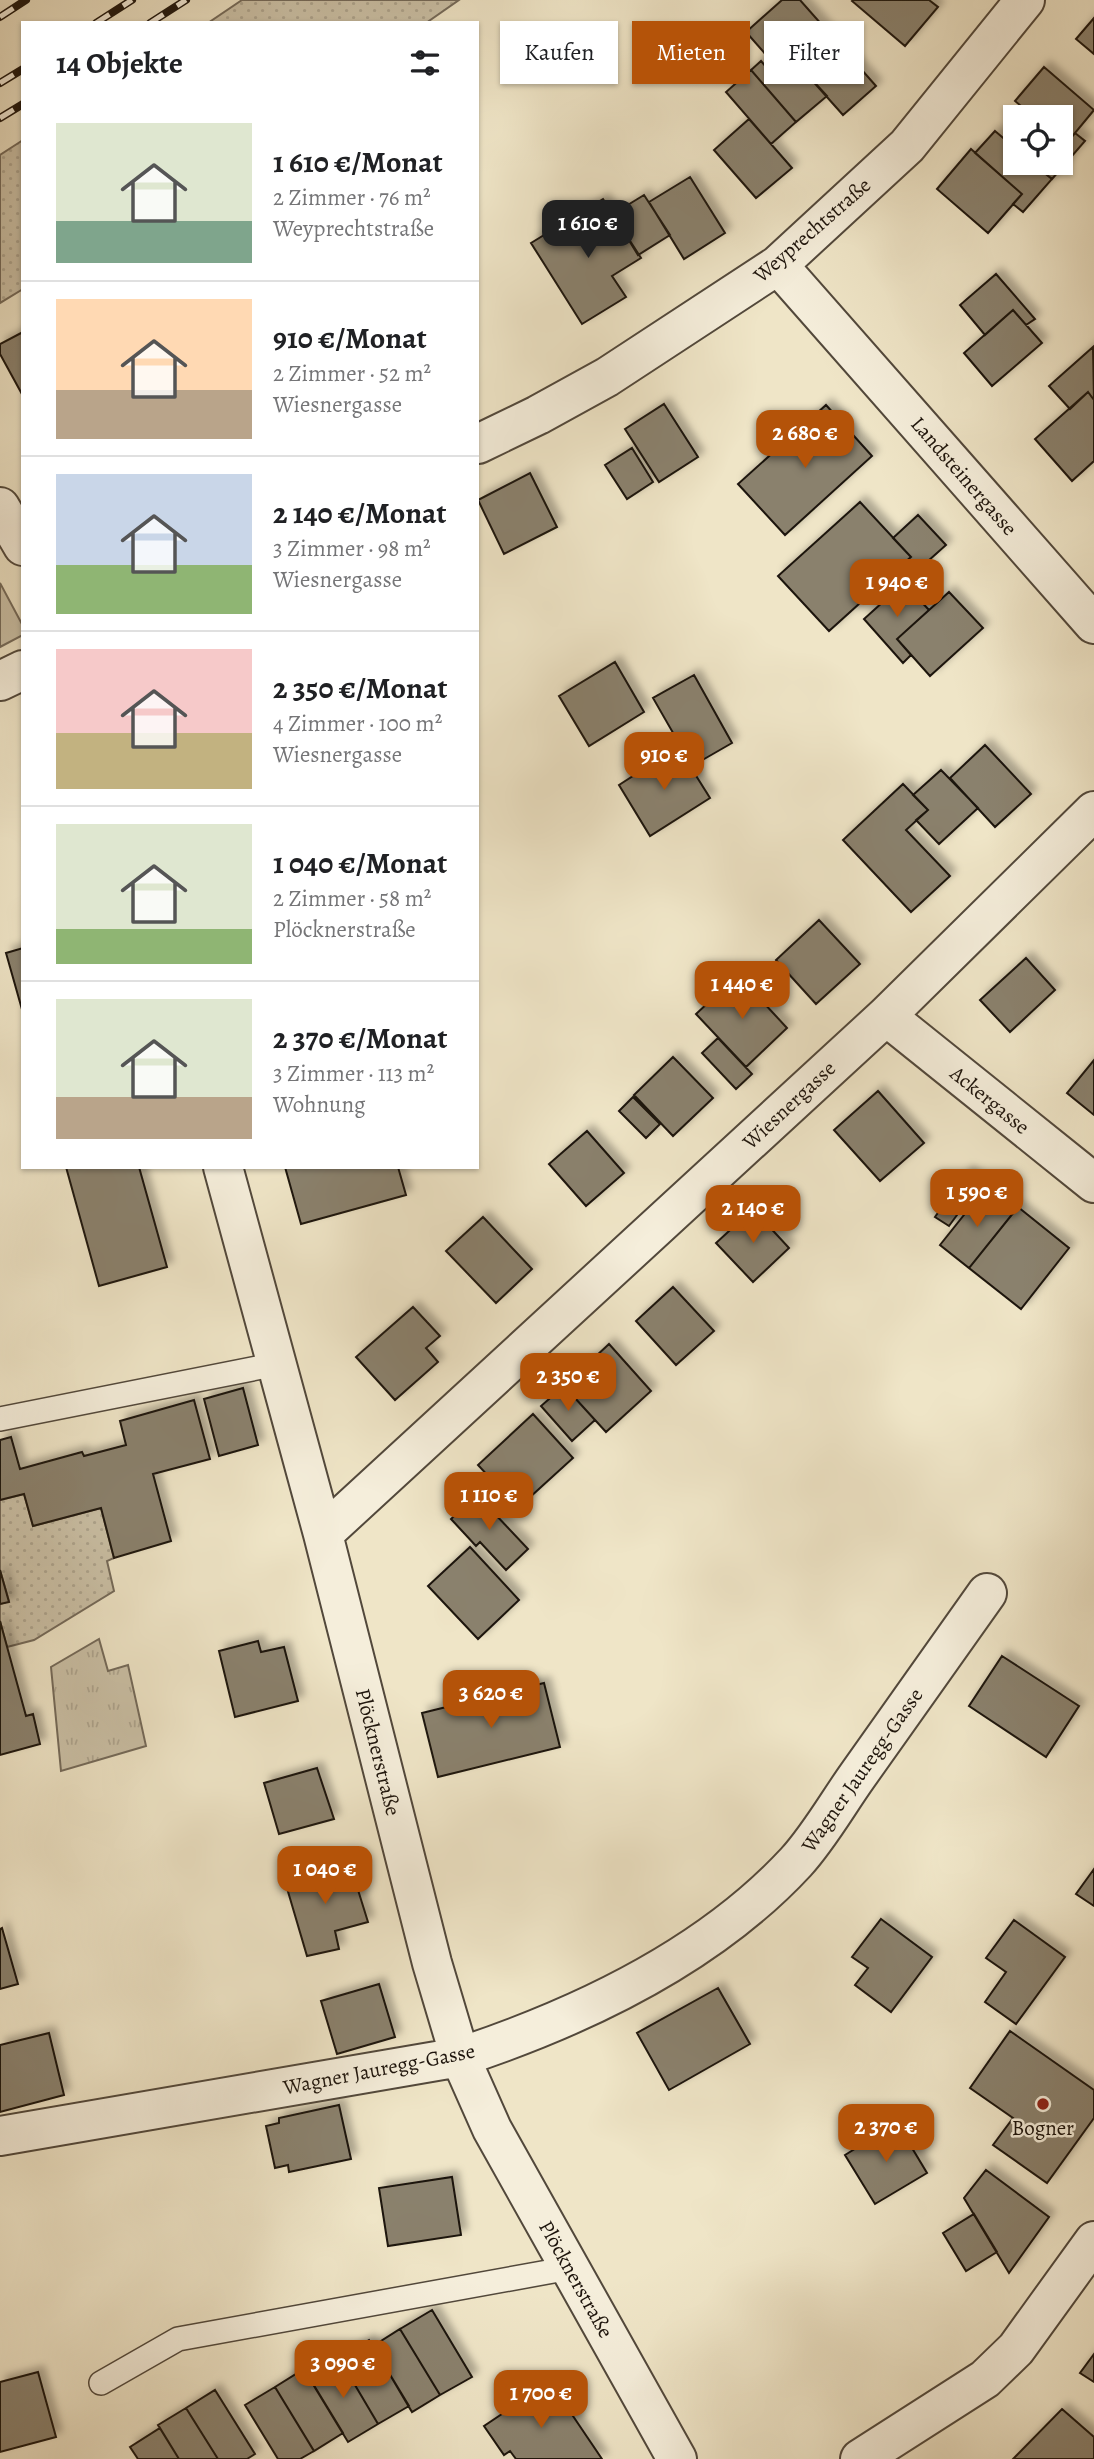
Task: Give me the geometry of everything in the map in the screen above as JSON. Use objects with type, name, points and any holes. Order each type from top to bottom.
[{"type":"street","name":"Weyprechtstraße","points":[[479,444],[607,377],[778,265],[907,146],[1025,0]]},
{"type":"street","name":"Landsteinergasse","points":[[778,265],[1094,624]]},
{"type":"street","points":[[0,507],[21,543]]},
{"type":"street","points":[[0,681],[21,671]]},
{"type":"street","name":"Wiesnergasse","points":[[323,1534],[886,1016],[1094,811]]},
{"type":"street","name":"Ackergasse","points":[[886,1016],[1094,1183]]},
{"type":"street","name":"Plöcknerstraße","points":[[224,1169],[323,1534],[432,1963],[460,2057],[492,2129],[677,2459]]},
{"type":"street","name":"Wagner Jauregg-Gasse","points":[[0,2136],[460,2057],[512,2040],[597,2002],[692,1949],[745,1911],[798,1860],[986,1593]]},
{"type":"street","points":[[860,2459],[985,2379],[1016,2349],[1094,2241]]},
{"type":"lane","points":[[0,1419],[276,1364]]},
{"type":"lane","points":[[101,2383],[178,2339],[570,2268]]},
{"type":"green space","points":[[242,0],[459,0],[429,21],[211,21]]},
{"type":"green space","points":[[21,141],[21,290],[0,303],[0,155]]},
{"type":"green space","points":[[0,583],[21,622],[21,636],[0,647]]},
{"type":"green space","points":[[24,1494],[33,1526],[101,1508],[114,1558],[107,1561],[114,1591],[34,1640],[7,1647],[0,1621],[0,1604],[9,1601],[0,1570],[0,1500]]},
{"type":"green space","points":[[99,1639],[108,1671],[128,1665],[146,1746],[61,1771],[51,1667]]},
{"type":"building","points":[[782,0],[800,0],[819,21],[764,21],[764,53],[750,37],[750,28]]},
{"type":"building","points":[[853,0],[929,0],[938,7],[905,46]]},
{"type":"building","points":[[1094,18],[1094,54],[1076,39]]},
{"type":"building","points":[[761,61],[764,64],[764,84],[816,84],[827,96],[796,122],[751,70]]},
{"type":"building","points":[[1044,67],[1094,110],[1073,136],[1073,105],[1020,105],[1015,101]]},
{"type":"building","points":[[750,71],[796,122],[771,144],[726,92],[735,84],[750,84]]},
{"type":"building","points":[[864,72],[876,86],[843,115],[815,84],[864,84]]},
{"type":"building","points":[[749,119],[792,168],[756,198],[714,150]]},
{"type":"building","points":[[995,131],[1003,138],[1003,175],[1047,175],[1052,179],[1023,212],[1013,204],[1022,194],[975,153]]},
{"type":"building","points":[[1075,133],[1085,141],[1073,155]]},
{"type":"building","points":[[971,149],[1022,194],[988,233],[937,189]]},
{"type":"building","points":[[690,177],[725,233],[684,259],[649,202]]},
{"type":"building","points":[[644,195],[670,235],[638,255],[613,214]]},
{"type":"building","points":[[603,199],[641,258],[612,276],[626,297],[582,324],[531,243]]},
{"type":"building","points":[[996,274],[1035,319],[1026,325],[1013,310],[985,335],[960,305]]},
{"type":"building","points":[[1013,310],[1042,343],[992,386],[964,353]]},
{"type":"building","points":[[21,333],[21,392],[0,354],[0,344]]},
{"type":"building","points":[[1093,347],[1094,400],[1088,392],[1070,409],[1049,386]]},
{"type":"building","points":[[1088,392],[1094,400],[1094,461],[1072,481],[1035,439]]},
{"type":"building","points":[[664,404],[698,457],[659,482],[625,429]]},
{"type":"building","points":[[826,405],[872,456],[785,535],[738,484]]},
{"type":"building","points":[[632,448],[653,482],[627,499],[605,465]]},
{"type":"building","points":[[530,473],[557,527],[504,554],[479,499]]},
{"type":"building","points":[[860,502],[911,557],[829,631],[778,576]]},
{"type":"building","points":[[918,515],[946,545],[909,578],[899,567],[911,557],[893,538]]},
{"type":"building","points":[[904,583],[929,610],[897,639],[911,655],[903,663],[864,619]]},
{"type":"building","points":[[949,592],[983,628],[930,676],[897,639]]},
{"type":"building","points":[[615,662],[644,712],[589,746],[559,696]]},
{"type":"building","points":[[694,675],[732,743],[692,766],[653,698]]},
{"type":"building","points":[[985,745],[1031,794],[995,827],[950,778]]},
{"type":"building","points":[[678,747],[710,798],[650,836],[619,785]]},
{"type":"building","points":[[941,770],[978,808],[939,844],[916,820],[928,810],[913,795]]},
{"type":"building","points":[[903,784],[928,810],[906,830],[950,876],[911,912],[843,840]]},
{"type":"building","points":[[819,920],[860,964],[816,1004],[776,960]]},
{"type":"building","points":[[21,949],[21,1006],[6,953]]},
{"type":"building","points":[[1026,958],[1055,990],[1010,1032],[980,1000]]},
{"type":"building","points":[[738,975],[787,1028],[746,1067],[696,1014]]},
{"type":"building","points":[[718,1038],[752,1074],[736,1089],[702,1053]]},
{"type":"building","points":[[673,1057],[713,1098],[673,1136],[634,1095]]},
{"type":"building","points":[[1094,1060],[1094,1115],[1067,1093]]},
{"type":"building","points":[[878,1091],[924,1143],[880,1181],[834,1130]]},
{"type":"building","points":[[633,1097],[660,1124],[646,1138],[619,1111]]},
{"type":"building","points":[[587,1131],[624,1173],[586,1206],[549,1164]]},
{"type":"building","points":[[67,1169],[140,1169],[167,1267],[99,1286]]},
{"type":"building","points":[[286,1169],[399,1169],[406,1195],[301,1224]]},
{"type":"building","points":[[967,1172],[981,1182],[949,1226],[935,1217]]},
{"type":"building","points":[[984,1190],[1013,1213],[969,1268],[940,1245]]},
{"type":"building","points":[[1018,1207],[1069,1248],[1021,1309],[969,1268]]},
{"type":"building","points":[[753,1209],[789,1248],[753,1282],[716,1243]]},
{"type":"building","points":[[483,1217],[532,1269],[496,1303],[446,1251]]},
{"type":"building","points":[[673,1287],[714,1331],[676,1365],[636,1321]]},
{"type":"building","points":[[413,1307],[440,1336],[426,1348],[438,1362],[395,1400],[356,1357]]},
{"type":"building","points":[[609,1344],[651,1391],[606,1432],[564,1386]]},
{"type":"building","points":[[564,1386],[595,1420],[572,1441],[541,1406]]},
{"type":"building","points":[[243,1388],[258,1445],[219,1456],[204,1399]]},
{"type":"building","points":[[194,1400],[210,1459],[153,1474],[171,1541],[114,1558],[101,1508],[33,1526],[24,1494],[0,1500],[0,1440],[11,1437],[20,1469],[82,1452],[84,1456],[126,1445],[120,1421]]},
{"type":"building","points":[[533,1414],[573,1458],[518,1508],[478,1465]]},
{"type":"building","points":[[477,1495],[528,1549],[506,1570],[480,1542],[476,1546],[451,1519]]},
{"type":"building","points":[[470,1547],[519,1600],[478,1639],[428,1586]]},
{"type":"building","points":[[0,1570],[9,1602],[0,1604]]},
{"type":"building","points":[[0,1621],[26,1716],[33,1714],[40,1744],[0,1755]]},
{"type":"building","points":[[258,1641],[261,1652],[284,1647],[298,1701],[235,1717],[219,1651]]},
{"type":"building","points":[[1002,1656],[1079,1706],[1046,1757],[969,1706]]},
{"type":"building","points":[[544,1683],[560,1747],[438,1777],[422,1713]]},
{"type":"building","points":[[317,1768],[334,1819],[279,1834],[264,1783]]},
{"type":"building","points":[[349,1861],[368,1922],[335,1931],[339,1949],[307,1956],[284,1878]]},
{"type":"building","points":[[1094,1869],[1094,1906],[1076,1894]]},
{"type":"building","points":[[881,1919],[932,1957],[891,2012],[855,1985],[868,1968],[852,1957]]},
{"type":"building","points":[[1014,1920],[1065,1957],[1016,2024],[985,2002],[1006,1972],[986,1958]]},
{"type":"building","points":[[2,1928],[18,1984],[0,1989],[0,1929]]},
{"type":"building","points":[[379,1984],[395,2037],[337,2054],[321,2001]]},
{"type":"building","points":[[718,1988],[750,2044],[669,2090],[637,2033]]},
{"type":"building","name":"Bogner","points":[[1010,2031],[1094,2090],[1094,2118],[1047,2183],[993,2145],[1013,2118],[970,2088]]},
{"type":"building","points":[[49,2033],[64,2095],[0,2112],[0,2045]]},
{"type":"building","points":[[339,2105],[351,2159],[289,2172],[288,2165],[275,2168],[266,2126],[279,2123],[279,2118]]},
{"type":"building","points":[[897,2123],[927,2173],[875,2204],[845,2155]]},
{"type":"building","points":[[986,2170],[1049,2217],[1009,2273],[964,2198]]},
{"type":"building","points":[[452,2177],[461,2235],[388,2246],[379,2188]]},
{"type":"building","points":[[974,2214],[997,2252],[966,2271],[943,2233]]},
{"type":"building","points":[[432,2310],[472,2377],[440,2395],[400,2329]]},
{"type":"building","points":[[400,2329],[440,2395],[412,2412],[373,2346]]},
{"type":"building","points":[[369,2340],[409,2406],[378,2424],[339,2358]]},
{"type":"building","points":[[1094,2354],[1094,2382],[1080,2373]]},
{"type":"building","points":[[339,2358],[378,2424],[348,2442],[308,2376]]},
{"type":"building","points":[[304,2369],[343,2433],[314,2451],[275,2387]]},
{"type":"building","points":[[38,2372],[56,2437],[0,2452],[0,2382]]},
{"type":"building","points":[[550,2382],[602,2459],[516,2459],[510,2451],[504,2455],[484,2426]]},
{"type":"building","points":[[275,2387],[314,2451],[300,2459],[278,2459],[245,2405]]},
{"type":"building","points":[[215,2390],[255,2454],[247,2459],[218,2459],[186,2408]]},
{"type":"building","points":[[186,2408],[218,2459],[179,2459],[158,2425]]},
{"type":"building","points":[[1062,2409],[1094,2437],[1094,2459],[1013,2459]]},
{"type":"building","points":[[160,2428],[179,2459],[138,2459],[130,2447]]},
{"type":"railway","points":[[0,17],[26,0]]},
{"type":"railway","points":[[99,21],[132,0]]},
{"type":"railway","points":[[153,21],[186,0]]},
{"type":"railway","points":[[0,83],[21,70]]},
{"type":"railway","points":[[0,118],[21,105]]},
{"type":"place","name":"Bogner","points":[[1043,2104]]}]
